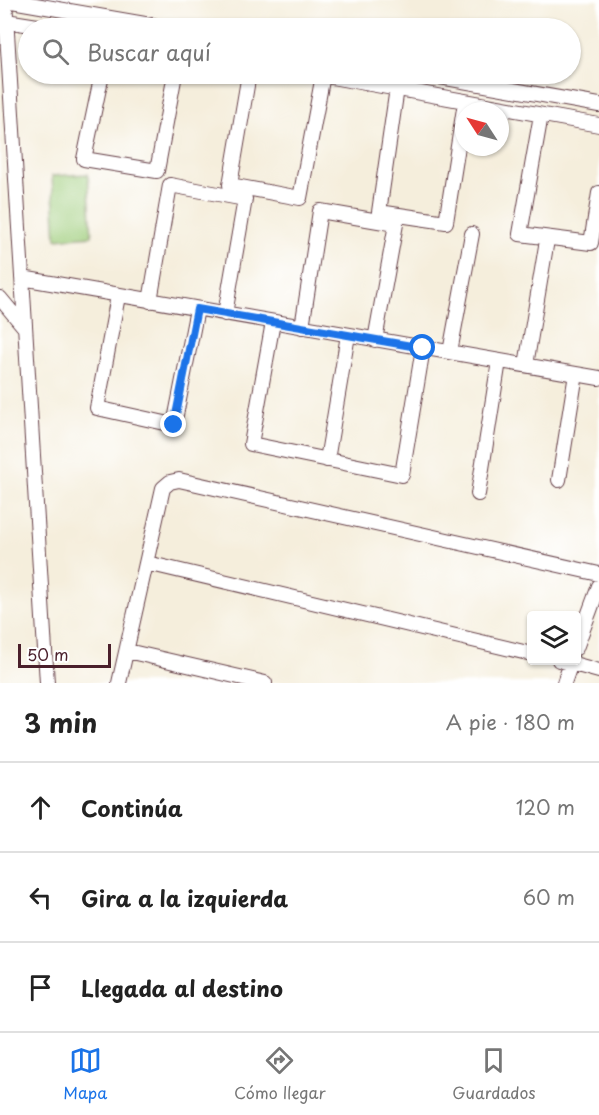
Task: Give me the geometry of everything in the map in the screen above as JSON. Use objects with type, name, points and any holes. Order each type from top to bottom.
[{"type":"street","points":[[47,683],[5,0],[110,18]]},
{"type":"street","points":[[6,21],[18,23]]},
{"type":"street","points":[[100,84],[84,159],[157,171],[173,84]]},
{"type":"street","points":[[247,84],[230,185],[300,198],[317,84]]},
{"type":"street","points":[[375,84],[465,102]]},
{"type":"street","points":[[480,84],[599,105]]},
{"type":"street","points":[[397,88],[379,212],[446,222],[456,156]]},
{"type":"street","points":[[509,110],[599,125]]},
{"type":"street","points":[[541,115],[520,234],[591,243],[599,193]]},
{"type":"street","points":[[150,301],[170,185],[245,199],[225,314]]},
{"type":"street","points":[[302,327],[320,211],[396,224],[375,340]]},
{"type":"street","points":[[450,352],[472,234]]},
{"type":"street","points":[[526,365],[546,246]]},
{"type":"street","points":[[22,278],[599,378]]},
{"type":"street","points":[[118,296],[97,408],[174,425],[197,309]]},
{"type":"street","points":[[0,298],[25,328]]},
{"type":"street","points":[[273,322],[251,444],[402,475],[423,348]]},
{"type":"street","points":[[327,460],[348,335]]},
{"type":"street","points":[[478,494],[499,361]]},
{"type":"street","points":[[559,480],[576,374]]},
{"type":"street","points":[[119,683],[164,488],[170,482],[179,480],[599,574]]},
{"type":"street","points":[[147,563],[527,653]]},
{"type":"street","points":[[581,635],[599,586]]},
{"type":"street","points":[[127,651],[266,683]]},
{"type":"street","points":[[564,683],[566,665]]},
{"type":"street","points":[[581,665],[599,670]]},
{"type":"green space","points":[[88,174],[92,236],[56,239],[52,176]]},
{"type":"route","points":[[174,425],[197,309],[423,348]]}]
